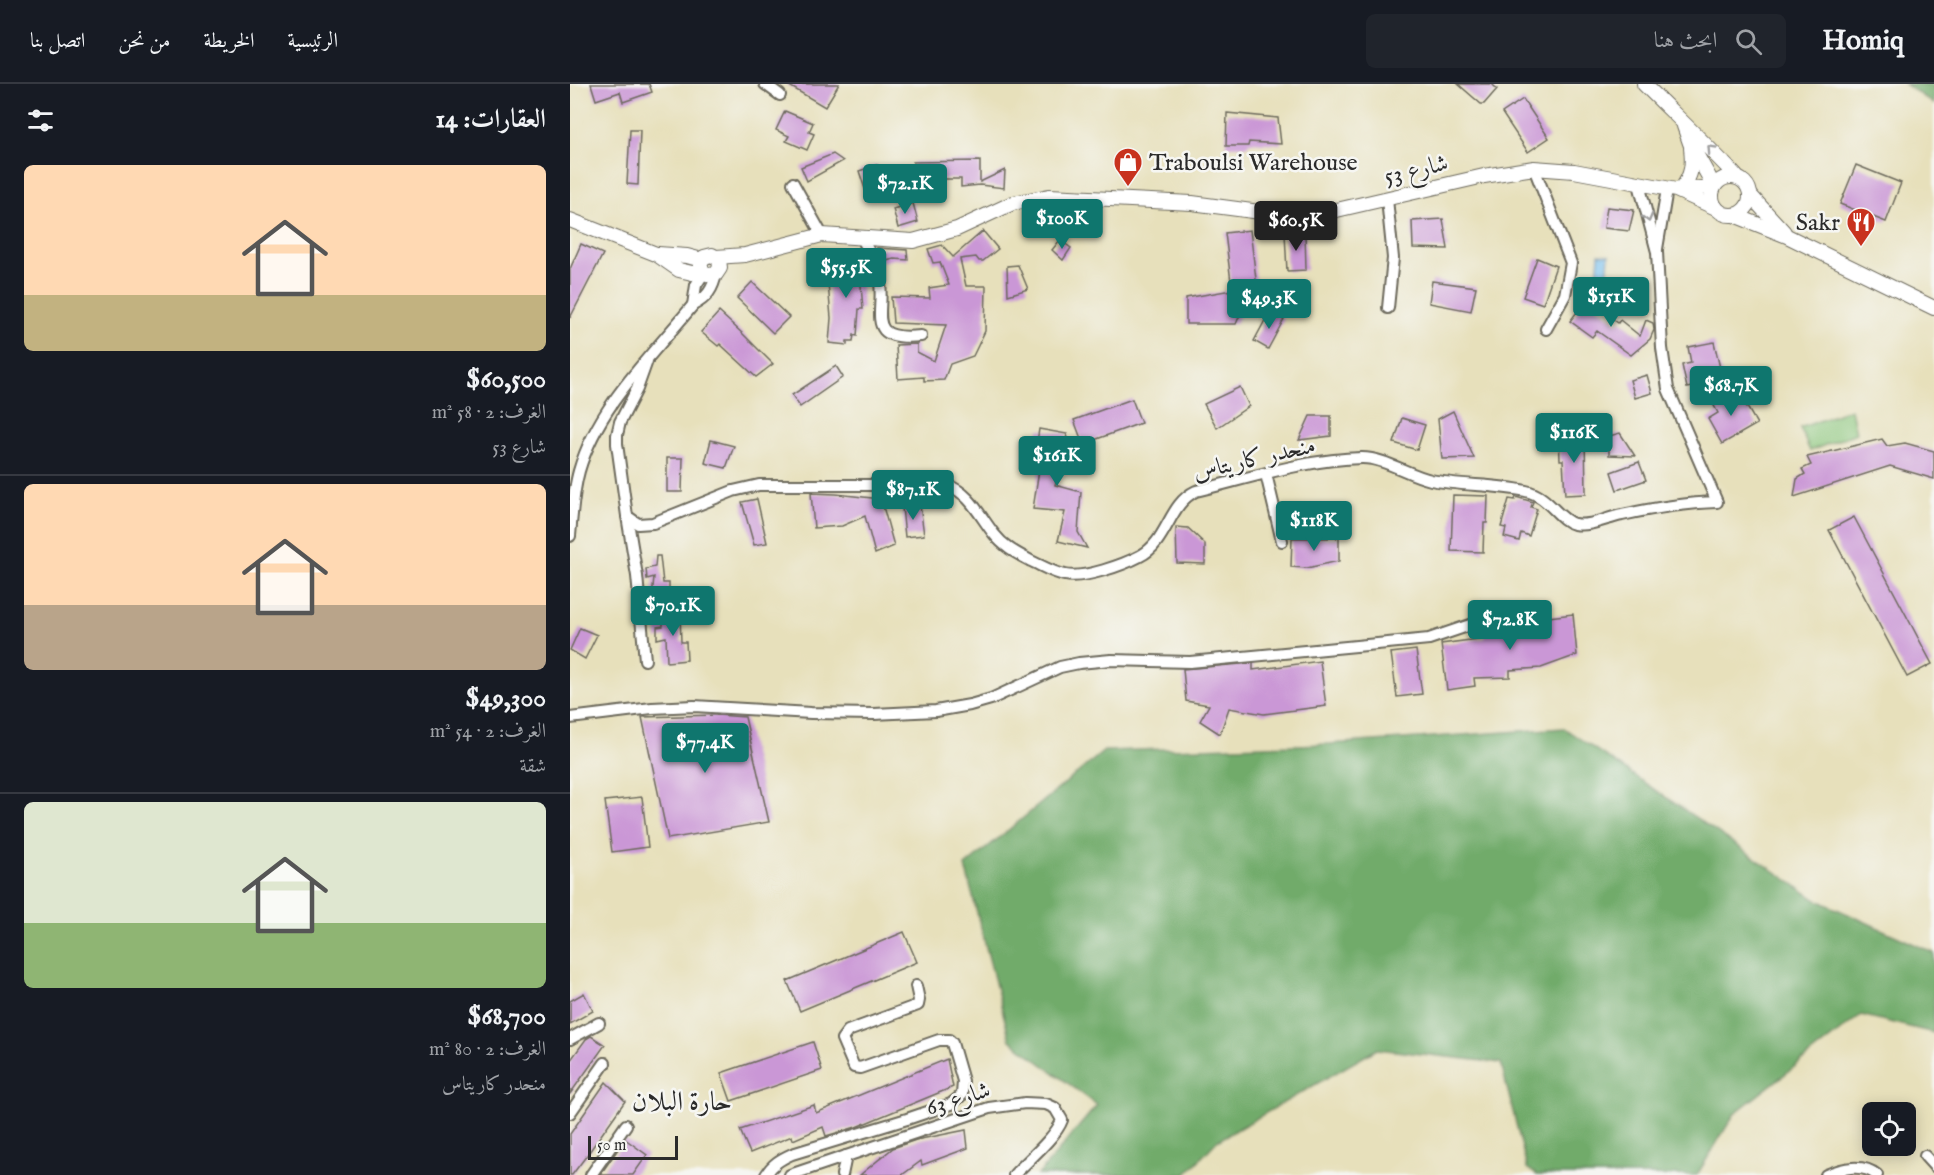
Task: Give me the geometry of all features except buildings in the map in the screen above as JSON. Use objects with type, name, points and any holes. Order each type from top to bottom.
[{"type":"street","points":[[765,84],[780,95]]},
{"type":"street","points":[[1644,84],[1736,176],[1744,180],[1751,196],[1787,236]]},
{"type":"street","points":[[1684,124],[1690,143],[1714,187]]},
{"type":"street","points":[[1657,252],[1675,189],[1689,178],[1692,168],[1690,143]]},
{"type":"street","points":[[1534,168],[1571,263],[1564,295],[1546,329]]},
{"type":"street","name":"شارع 53","points":[[707,273],[720,262],[716,256],[745,255],[822,235],[903,241],[922,239],[957,229],[1013,203],[1049,196],[1192,203],[1298,217],[1484,176],[1534,168],[1574,171],[1675,189]]},
{"type":"street","points":[[1716,208],[1712,194],[1714,187],[1727,176],[1736,176]]},
{"type":"street","points":[[793,183],[822,235]]},
{"type":"street","points":[[1639,184],[1657,252]]},
{"type":"street","points":[[1675,189],[1714,187]]},
{"type":"street","points":[[1675,189],[1727,215],[1742,212],[1751,196]]},
{"type":"street","points":[[1387,199],[1393,258],[1388,308]]},
{"type":"street","points":[[1734,215],[1787,236],[1934,308]]},
{"type":"street","points":[[570,220],[656,254],[679,270],[707,273]]},
{"type":"street","points":[[862,238],[879,276],[879,318],[883,328],[896,336],[921,336]]},
{"type":"street","name":"منحدر كاريتاس","points":[[627,516],[638,524],[653,523],[733,491],[759,485],[947,485],[966,495],[992,532],[1011,550],[1056,573],[1073,577],[1131,560],[1150,550],[1165,530],[1180,502],[1196,491],[1309,465],[1366,458],[1431,480],[1466,486],[1528,491],[1547,501],[1567,521],[1589,525],[1659,507],[1717,502],[1668,389],[1662,348],[1657,252]]},
{"type":"street","points":[[656,254],[687,255],[714,282],[707,296],[693,305]]},
{"type":"street","name":"شارع 53","points":[[707,273],[733,266],[745,255]]},
{"type":"street","points":[[570,536],[578,473],[600,420],[615,398],[693,305],[707,273]]},
{"type":"street","points":[[645,660],[637,576],[617,435],[620,422],[638,388],[647,361]]},
{"type":"street","points":[[1266,474],[1282,541]]},
{"type":"street","points":[[570,718],[652,708],[694,706],[811,713],[874,714],[936,711],[992,699],[1060,667],[1079,663],[1110,660],[1190,662],[1429,639],[1497,616]]},
{"type":"street","points":[[766,1175],[778,1160],[792,1154],[951,1104],[962,1095],[963,1081],[952,1043],[949,1040],[939,1040],[860,1068],[854,1067],[849,1059],[842,1040],[844,1035],[918,1005],[916,986]]},
{"type":"street","points":[[570,1039],[599,1023]]},
{"type":"street","points":[[570,1113],[604,1063]]},
{"type":"street","name":"شارع 63","points":[[790,1175],[989,1108],[1025,1103],[1046,1104],[1055,1108],[1062,1120],[1060,1127],[1014,1175]]},
{"type":"street","points":[[591,1175],[626,1125]]},
{"type":"street","points":[[842,1175],[846,1156]]},
{"type":"street","points":[[1925,1156],[1934,1166]]},
{"type":"street","points":[[1826,1175],[1847,1168],[1859,1168],[1877,1175]]},
{"type":"green space","points":[[1905,84],[1934,84],[1934,104]]},
{"type":"green space","points":[[1851,409],[1856,433],[1810,451],[1800,428]]},
{"type":"green space","points":[[1564,728],[1817,900],[1934,953],[1934,1033],[1861,1015],[1735,1113],[1697,1175],[1537,1175],[1527,1168],[1501,1063],[1377,1049],[1217,1141],[1185,1175],[1038,1175],[1097,1105],[1010,1040],[965,866],[1104,751],[1329,744]]},
{"type":"water","points":[[1599,254],[1609,255],[1607,282],[1597,281]]},
{"type":"place","name":"Traboulsi Warehouse","points":[[1128,188]]},
{"type":"place","name":"Sakr","points":[[1861,248]]},
{"type":"district","name":"حارة البلان","points":[[682,1101]]}]
